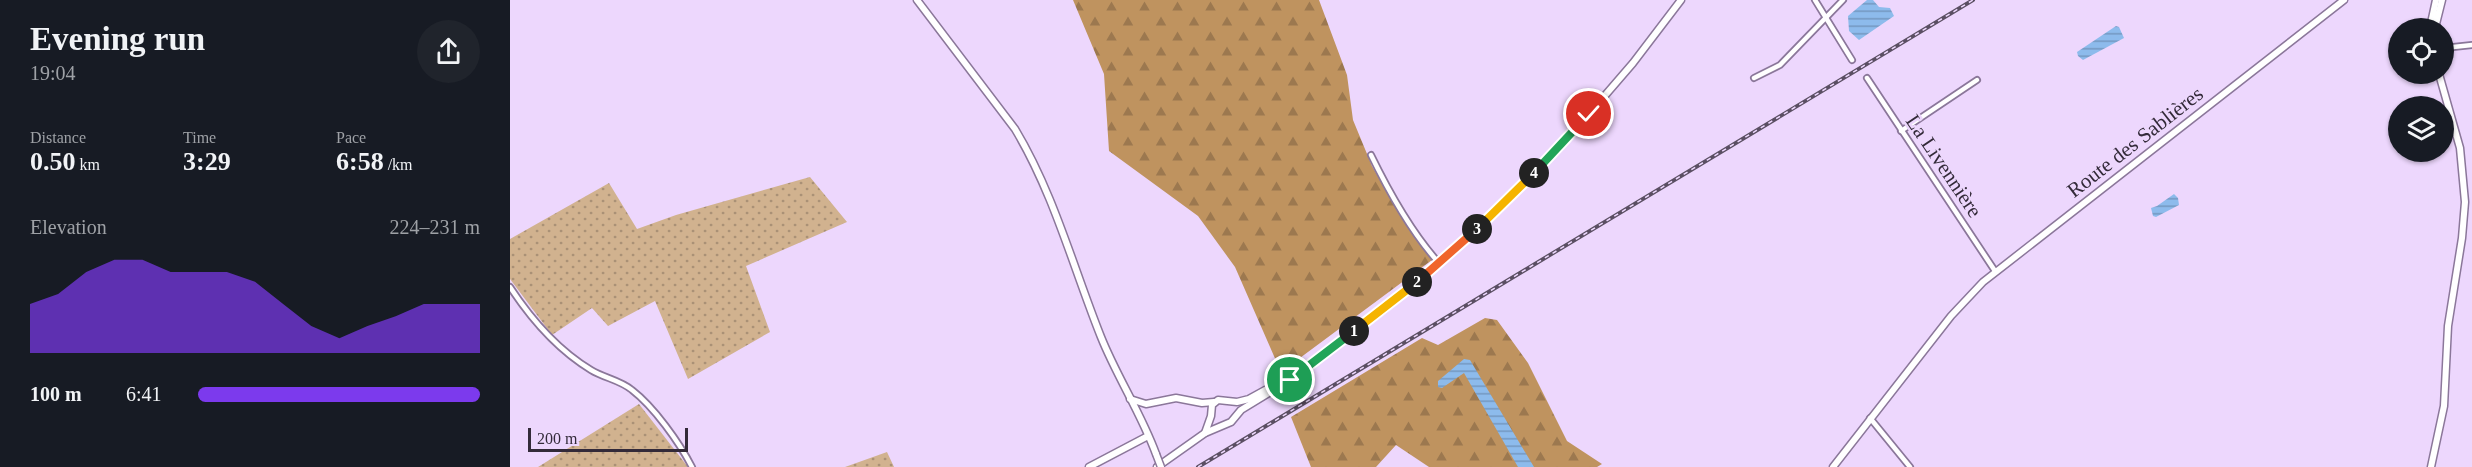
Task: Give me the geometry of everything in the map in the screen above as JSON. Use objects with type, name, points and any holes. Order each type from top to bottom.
[{"type":"street","points":[[916,0],[1015,129],[1026,148],[1055,210],[1101,338],[1143,423],[1159,467],[1204,433],[1231,422],[1236,415],[1272,393],[1383,310],[1439,263],[1513,194],[1581,123],[1633,63],[1681,0]]},
{"type":"street","points":[[1815,0],[1852,60]]},
{"type":"street","points":[[1754,78],[1780,65],[1843,0]]},
{"type":"street","name":"Route des Sablières","points":[[1833,467],[1951,316],[1995,271],[2344,0]]},
{"type":"street","points":[[2433,18],[2436,0]]},
{"type":"street","points":[[2436,18],[2442,0]]},
{"type":"street","points":[[2454,47],[2472,45]]},
{"type":"street","name":"La Livennière","points":[[1867,78],[1995,271]]},
{"type":"street","points":[[1901,131],[1977,80]]},
{"type":"street","points":[[2431,467],[2444,406],[2449,319],[2462,238],[2465,202],[2460,148],[2442,84]]},
{"type":"street","points":[[1371,155],[1425,246],[1439,263]]},
{"type":"street","points":[[510,287],[534,320],[577,361],[601,375],[621,382],[640,397],[675,441],[692,467]]},
{"type":"street","points":[[1130,399],[1146,404],[1176,398],[1202,403],[1222,399],[1230,401],[1249,399],[1307,366]]},
{"type":"street","points":[[1230,401],[1235,407],[1236,415]]},
{"type":"street","points":[[1204,433],[1214,402]]},
{"type":"street","points":[[1202,403],[1216,422],[1223,424]]},
{"type":"street","points":[[1143,423],[1146,404]]},
{"type":"street","points":[[1870,418],[1910,467]]},
{"type":"street","points":[[1093,466],[1148,436]]},
{"type":"shaded area","points":[[810,177],[847,222],[746,266],[770,332],[688,379],[655,301],[608,326],[592,308],[552,335],[510,279],[510,239],[609,183],[637,229],[676,215]]},
{"type":"shaded area","points":[[639,404],[688,467],[538,467]]},
{"type":"shaded area","points":[[887,452],[894,467],[845,467]]},
{"type":"green space","points":[[1073,0],[1319,0],[1347,75],[1353,120],[1372,166],[1400,215],[1432,260],[1281,372],[1235,267],[1198,216],[1109,151],[1104,74]]},
{"type":"green space","points":[[1485,318],[1497,320],[1528,363],[1567,441],[1602,464],[1597,467],[1429,467],[1396,445],[1376,467],[1311,467],[1291,417],[1422,338],[1438,345]]},
{"type":"water","points":[[1867,0],[1873,0],[1879,7],[1890,8],[1894,16],[1859,40],[1849,31],[1848,16]]},
{"type":"water","points":[[2116,26],[2119,27],[2124,38],[2083,60],[2078,56],[2077,52]]},
{"type":"water","points":[[2174,194],[2178,198],[2179,205],[2156,217],[2153,216],[2151,208]]},
{"type":"water","points":[[1464,359],[1470,360],[1534,467],[1518,467],[1464,373],[1442,388],[1438,387],[1438,381]]},
{"type":"railway","points":[[1198,467],[1973,0]]},
{"type":"route","points":[[1290,380],[1383,310],[1461,244],[1542,165],[1589,114]]}]
